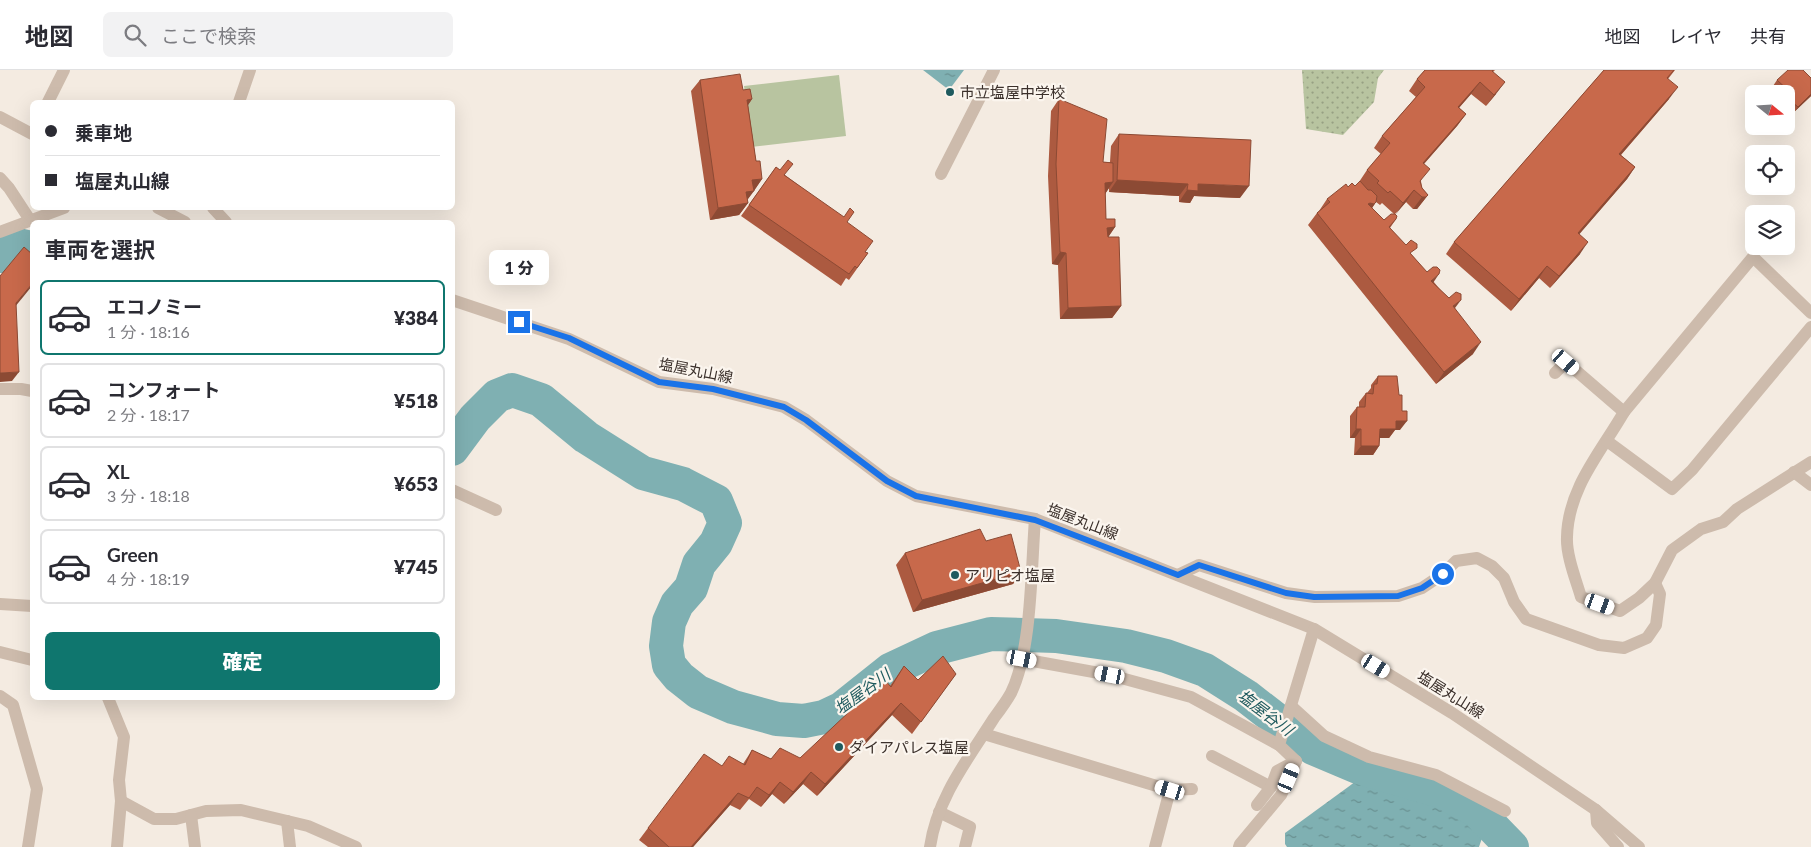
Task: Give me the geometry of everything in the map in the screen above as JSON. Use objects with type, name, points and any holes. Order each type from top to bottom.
[{"type":"street","points":[[49,100],[64,70]]},
{"type":"street","points":[[240,100],[250,70]]},
{"type":"street","points":[[941,174],[994,70]]},
{"type":"street","points":[[0,117],[30,133]]},
{"type":"street","points":[[0,178],[9,188],[30,220]]},
{"type":"street","points":[[0,232],[58,210]]},
{"type":"street","points":[[162,210],[181,220]]},
{"type":"street","points":[[214,210],[224,220]]},
{"type":"street","points":[[1811,313],[1753,256],[1624,412],[1608,441],[1598,452],[1583,476],[1570,506],[1566,538],[1581,597],[1620,611],[1639,598],[1655,583],[1672,550],[1701,529],[1723,522],[1737,509],[1811,462]]},
{"type":"street","name":"塩屋丸山線","points":[[455,301],[569,338],[659,382],[713,389],[784,407],[806,420],[887,481],[916,496],[1035,520],[1314,629],[1452,713],[1596,810],[1639,847]]},
{"type":"street","points":[[1608,441],[1672,488],[1692,470],[1811,327]]},
{"type":"street","points":[[1555,374],[1566,362],[1624,412]]},
{"type":"street","points":[[0,389],[30,391]]},
{"type":"street","points":[[1794,472],[1811,485]]},
{"type":"street","points":[[455,491],[496,510]]},
{"type":"street","points":[[930,847],[933,828],[946,793],[1011,692],[1022,659],[1028,613],[1035,520]]},
{"type":"street","points":[[1178,575],[1199,565],[1286,593],[1314,597],[1398,596],[1422,588],[1443,574],[1456,561],[1477,558],[1492,566],[1504,578],[1514,602],[1526,619],[1599,646],[1624,648],[1647,638],[1656,624],[1660,594],[1655,583]]},
{"type":"street","points":[[0,604],[30,606]]},
{"type":"street","points":[[1279,745],[1314,629]]},
{"type":"street","points":[[0,652],[30,660]]},
{"type":"street","points":[[1022,659],[1110,675],[1191,697],[1279,745],[1296,761]]},
{"type":"street","points":[[0,696],[13,705],[37,789],[28,847]]},
{"type":"street","points":[[109,700],[124,737],[118,780],[121,801],[117,847]]},
{"type":"street","points":[[1291,706],[1324,736],[1369,757],[1436,775],[1505,811]]},
{"type":"street","points":[[984,734],[1170,790],[1192,789]]},
{"type":"street","points":[[1212,756],[1271,787]]},
{"type":"street","points":[[1257,805],[1271,787],[1277,770],[1296,761]]},
{"type":"street","points":[[1239,847],[1282,795],[1296,761]]},
{"type":"street","points":[[1155,847],[1170,790]]},
{"type":"street","points":[[121,801],[154,819],[176,819],[206,811],[241,810],[308,826],[356,847]]},
{"type":"street","points":[[1596,810],[1597,823],[1618,847]]},
{"type":"street","points":[[939,812],[970,827],[968,846]]},
{"type":"street","points":[[190,815],[195,847]]},
{"type":"street","points":[[286,821],[290,847]]},
{"type":"green space","points":[[1302,70],[1384,70],[1378,78],[1374,102],[1343,135],[1306,129]]},
{"type":"green space","points":[[839,75],[846,136],[751,147],[744,86]]},
{"type":"water","points":[[923,70],[964,70],[949,90]]},
{"type":"water","points":[[1359,779],[1446,804],[1484,832],[1479,847],[1287,847],[1285,844],[1285,833]]},
{"type":"building","points":[[1425,70],[1493,70],[1505,82],[1494,95],[1480,82],[1458,107],[1466,114],[1423,163],[1430,169],[1420,181],[1422,188],[1428,195],[1422,197],[1414,190],[1403,203],[1390,191],[1388,193],[1377,183],[1379,181],[1367,170],[1390,143],[1382,136],[1425,87],[1417,79]]},
{"type":"building","points":[[1604,70],[1674,70],[1667,78],[1678,87],[1619,154],[1635,167],[1578,233],[1588,242],[1559,276],[1547,266],[1519,299],[1454,242]]},
{"type":"building","points":[[1788,70],[1803,70],[1811,78],[1811,94],[1798,107],[1795,104],[1795,85],[1782,85],[1777,80]]},
{"type":"building","points":[[740,74],[743,90],[750,89],[752,99],[747,100],[756,161],[760,161],[762,179],[752,180],[754,191],[746,192],[748,203],[718,208],[700,80]]},
{"type":"building","points":[[1059,99],[1107,119],[1103,162],[1113,163],[1113,182],[1105,183],[1106,219],[1115,219],[1115,227],[1107,228],[1108,237],[1119,237],[1121,306],[1068,308],[1066,253],[1060,252],[1056,164]]},
{"type":"building","points":[[1119,134],[1251,140],[1249,186],[1198,184],[1198,191],[1187,190],[1188,184],[1117,180]]},
{"type":"building","points":[[788,160],[793,164],[784,175],[844,217],[850,208],[854,212],[847,222],[873,241],[865,252],[868,253],[857,268],[855,266],[849,274],[749,205],[776,167],[780,170]]},
{"type":"building","points":[[1360,181],[1377,196],[1374,204],[1368,204],[1384,220],[1391,214],[1397,216],[1389,227],[1406,245],[1411,240],[1417,244],[1417,248],[1410,253],[1427,272],[1433,267],[1437,267],[1440,270],[1439,274],[1431,281],[1449,298],[1456,292],[1461,294],[1461,300],[1453,306],[1481,342],[1444,372],[1317,213],[1330,202],[1327,199],[1346,184],[1348,187],[1352,183],[1355,186]]},
{"type":"building","points":[[24,247],[30,252],[30,286],[16,303],[19,372],[0,373],[0,276]]},
{"type":"building","points":[[1378,376],[1397,376],[1399,395],[1402,395],[1402,411],[1407,411],[1407,421],[1396,421],[1396,429],[1380,429],[1379,446],[1361,446],[1361,429],[1356,429],[1357,407],[1365,407],[1366,393],[1373,394],[1374,384],[1377,384]]},
{"type":"building","name":"アリピオ塩屋","points":[[980,529],[986,541],[1011,534],[1021,572],[922,600],[905,553]]},
{"type":"building","name":"ダイアパレス塩屋","points":[[943,656],[956,674],[921,722],[901,703],[825,784],[811,772],[793,792],[780,782],[769,795],[757,787],[749,798],[738,793],[691,847],[669,847],[648,828],[704,754],[722,766],[729,756],[745,765],[752,750],[771,759],[780,748],[800,758],[884,679],[891,687],[904,666],[918,680]]},
{"type":"waterway","name":"塩屋谷川","points":[[0,256],[14,244],[30,248]]},
{"type":"waterway","name":"塩屋谷川","points":[[455,445],[475,418],[497,396],[512,390],[541,400],[586,437],[643,473],[683,484],[716,501],[725,523],[716,543],[699,564],[691,588],[677,604],[669,622],[666,646],[669,665],[679,677],[698,692],[733,707],[777,719],[804,721],[824,717],[841,709],[890,670],[937,648],[991,634],[1056,636],[1126,646],[1166,656],[1205,670],[1246,696],[1313,748],[1358,767],[1443,792],[1477,811],[1512,847]]},
{"type":"place","name":"市立塩屋中学校","points":[[950,92]]},
{"type":"place","name":"アリピオ塩屋","points":[[955,575]]},
{"type":"place","name":"ダイアパレス塩屋","points":[[839,747]]},
{"type":"route","points":[[519,322],[569,338],[659,382],[713,389],[784,407],[806,420],[887,481],[916,496],[1035,520],[1178,575],[1199,565],[1286,593],[1314,597],[1398,596],[1422,588],[1443,574]]}]
